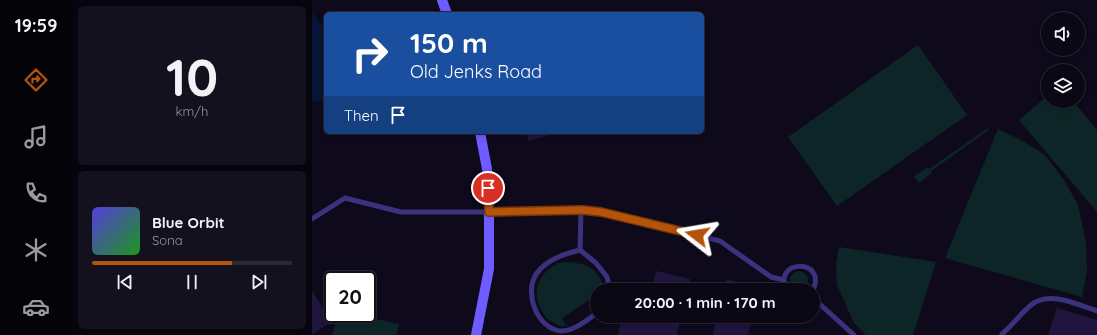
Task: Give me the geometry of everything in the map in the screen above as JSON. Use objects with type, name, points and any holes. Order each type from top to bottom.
[{"type":"street","points":[[442,0],[446,12]]},
{"type":"street","points":[[476,335],[489,269],[487,169],[480,134]]},
{"type":"lane","points":[[312,219],[345,198],[400,212],[582,210],[601,212],[720,241],[771,278],[784,280]]},
{"type":"lane","points":[[580,250],[582,210]]},
{"type":"lane","points":[[580,250],[596,263],[607,276],[608,283]]},
{"type":"lane","points":[[580,250],[562,255],[549,262],[537,273],[532,287],[532,300],[536,312],[544,323],[552,328],[562,331],[582,324],[590,319]]},
{"type":"lane","points":[[785,283],[784,280],[788,270],[797,266],[802,266],[811,271],[814,275],[814,283]]},
{"type":"lane","points":[[1002,334],[1031,305],[1041,300],[1052,298],[1061,299],[1097,311]]},
{"type":"lane","points":[[820,304],[854,335]]},
{"type":"green space","points":[[918,45],[967,115],[837,206],[788,137]]},
{"type":"green space","points":[[1041,101],[1041,108],[1079,108],[1097,130],[1097,212],[1019,120]]},
{"type":"green space","points":[[988,128],[989,130],[931,171],[932,173],[919,183],[914,176],[928,167],[929,169]]},
{"type":"green space","points":[[998,129],[1021,140],[1045,155],[1064,180],[1078,205],[1086,242],[1087,270],[1082,297],[945,258]]},
{"type":"green space","points":[[839,247],[936,262],[913,335],[866,335],[854,323],[837,285],[836,264]]},
{"type":"green space","points":[[563,262],[570,262],[590,267],[599,276],[602,283],[590,283],[590,300],[562,318],[566,326],[556,324],[547,318],[541,310],[538,302],[538,285],[547,271]]},
{"type":"green space","points":[[799,271],[807,277],[807,283],[791,283],[790,280],[793,274]]},
{"type":"green space","points":[[376,319],[399,324],[396,335],[332,335],[335,323],[376,323]]},
{"type":"water","points":[[312,12],[324,29],[324,100],[312,102]]},
{"type":"building","points":[[527,134],[552,134],[529,141]]},
{"type":"building","points":[[656,271],[690,279],[689,283],[653,283]]},
{"type":"building","points":[[726,279],[742,283],[725,283]]},
{"type":"building","points":[[312,291],[324,310],[324,323],[330,323],[312,334]]},
{"type":"building","points":[[1057,308],[1097,320],[1097,335],[1048,335]]},
{"type":"building","points":[[621,323],[680,323],[677,335],[618,335]]},
{"type":"building","points":[[716,323],[751,323],[748,335],[713,335]]},
{"type":"route","points":[[488,188],[490,203],[489,212],[582,210],[601,212],[697,235]]}]
